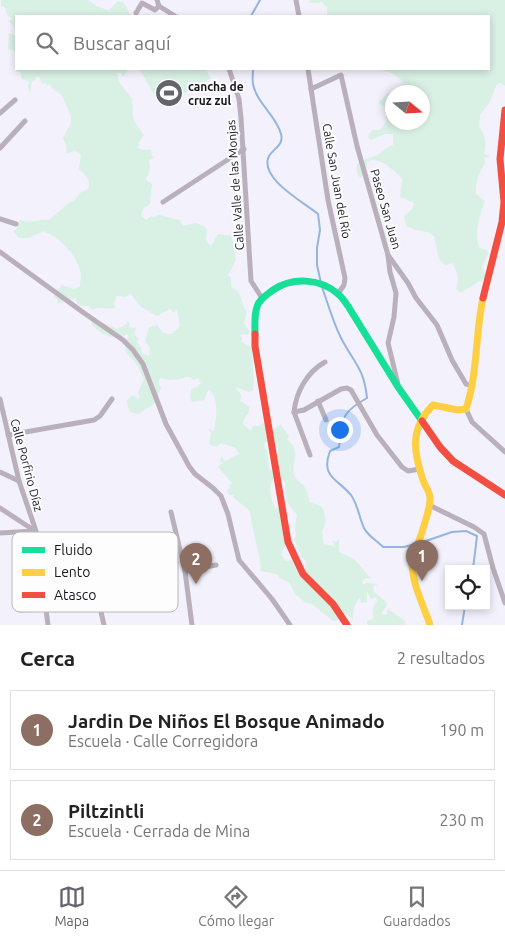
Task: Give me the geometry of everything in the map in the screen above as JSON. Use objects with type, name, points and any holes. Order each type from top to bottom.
[{"type":"street","points":[[296,0],[299,15]]},
{"type":"street","points":[[136,13],[142,3],[155,10],[158,3],[174,15]]},
{"type":"street","name":"Calle Valle de las Monjas","points":[[230,70],[239,99],[252,281],[262,298]]},
{"type":"street","name":"Calle San Juan del Río","points":[[308,70],[328,200],[345,278],[344,285],[338,294]]},
{"type":"street","name":"Paseo San Juan","points":[[312,89],[341,75],[357,146],[388,255],[416,298],[433,318],[452,360],[466,384],[472,386]]},
{"type":"street","points":[[0,114],[15,100]]},
{"type":"street","points":[[505,110],[501,152],[504,206],[480,311],[472,386],[466,409],[472,422],[505,452]]},
{"type":"street","points":[[1,147],[25,121]]},
{"type":"street","points":[[0,137],[1,147]]},
{"type":"street","points":[[163,202],[244,149]]},
{"type":"street","points":[[0,219],[16,224]]},
{"type":"street","points":[[0,252],[84,314],[123,340],[133,350],[146,372],[166,424],[189,466],[195,474],[221,496],[228,514],[236,552],[240,560],[272,599],[290,625]]},
{"type":"street","points":[[388,255],[390,272],[396,293],[394,317],[388,342],[398,387]]},
{"type":"street","points":[[346,625],[338,611],[303,574],[294,559],[288,542],[255,346],[255,319],[257,306],[262,298],[288,282],[299,280],[326,286],[338,294],[358,320],[398,387],[440,447],[452,461],[505,495]]},
{"type":"street","points":[[310,455],[294,412],[295,403],[310,373],[325,362]]},
{"type":"street","points":[[294,412],[304,410],[344,388],[351,390],[377,436],[402,467],[408,470],[420,469]]},
{"type":"street","name":"Calle Porfirio Díaz","points":[[0,399],[19,481],[36,531]]},
{"type":"street","points":[[8,435],[94,420],[100,416],[112,400]]},
{"type":"street","points":[[318,401],[326,420]]},
{"type":"street","points":[[430,625],[411,570],[431,499],[420,469],[414,444],[414,435],[421,418],[433,405],[460,410],[466,409]]},
{"type":"street","points":[[0,472],[19,481]]},
{"type":"street","points":[[429,505],[474,527],[484,534],[505,603]]},
{"type":"street","points":[[0,508],[36,531]]},
{"type":"street","points":[[171,512],[176,532]]},
{"type":"street","points":[[18,532],[36,531]]},
{"type":"street","points":[[178,542],[185,571],[192,625]]},
{"type":"street","points":[[185,571],[216,565]]},
{"type":"street","name":"Calle Porfirio Díaz","points":[[46,612],[48,625]]},
{"type":"street","points":[[101,612],[104,625]]},
{"type":"green space","points":[[1,0],[88,0],[109,11],[118,1],[124,3],[130,15],[15,15],[15,30],[14,26],[8,21],[13,19],[7,15],[5,7],[1,6]]},
{"type":"green space","points":[[311,0],[505,0],[505,86],[501,83],[497,84],[489,103],[480,115],[479,127],[485,140],[484,154],[489,155],[488,158],[484,157],[485,163],[476,185],[476,194],[485,201],[479,218],[477,237],[480,248],[487,250],[488,254],[482,267],[487,277],[460,293],[456,289],[458,276],[456,269],[452,263],[445,265],[439,259],[434,236],[406,226],[404,216],[412,209],[414,203],[400,197],[403,180],[389,167],[376,160],[368,162],[368,159],[365,175],[360,178],[356,167],[361,161],[379,154],[393,145],[393,134],[385,134],[371,140],[368,137],[372,130],[380,130],[385,123],[385,130],[430,130],[430,85],[402,85],[403,82],[396,76],[381,70],[490,70],[490,15],[327,15],[327,8],[321,1],[320,3],[310,3],[309,1]]},
{"type":"green space","points":[[9,33],[15,35],[15,54],[14,50],[8,49]]},
{"type":"green space","points":[[16,70],[127,70],[123,77],[121,73],[117,73],[119,82],[133,100],[131,102],[133,106],[133,119],[144,135],[139,142],[138,148],[150,149],[153,158],[149,160],[150,168],[146,180],[152,184],[150,204],[143,209],[141,215],[146,220],[151,216],[159,215],[180,220],[183,226],[196,223],[205,227],[207,232],[206,241],[211,246],[218,234],[231,236],[235,247],[236,260],[227,275],[231,277],[231,287],[238,291],[247,312],[244,323],[250,332],[247,335],[239,336],[242,337],[242,342],[253,348],[254,379],[253,390],[249,392],[235,387],[242,396],[240,400],[249,407],[249,412],[243,424],[251,431],[253,426],[259,426],[263,423],[266,426],[268,441],[265,442],[264,447],[267,450],[269,469],[275,472],[276,476],[270,487],[271,496],[275,509],[280,507],[290,535],[281,554],[286,561],[293,560],[305,573],[306,561],[301,557],[294,538],[296,536],[297,515],[287,500],[285,482],[277,474],[278,460],[273,460],[278,455],[278,445],[273,439],[275,429],[280,424],[289,436],[287,440],[294,448],[293,470],[295,476],[305,488],[310,502],[322,507],[324,512],[326,520],[322,532],[324,544],[335,546],[332,540],[336,542],[339,539],[339,552],[354,559],[370,577],[371,579],[366,578],[362,581],[363,585],[366,583],[378,584],[374,586],[373,591],[387,605],[381,614],[387,615],[388,609],[404,620],[406,625],[367,625],[367,621],[374,619],[373,610],[377,602],[376,597],[371,599],[367,591],[367,602],[361,603],[360,597],[356,602],[353,620],[347,614],[338,611],[338,620],[333,621],[313,605],[296,595],[289,582],[279,578],[277,574],[261,571],[250,511],[233,497],[234,495],[229,495],[227,491],[232,483],[218,467],[223,463],[220,461],[221,456],[225,461],[239,454],[236,448],[221,443],[216,447],[209,444],[211,433],[208,429],[214,431],[216,403],[209,389],[204,400],[192,402],[190,398],[191,389],[201,383],[198,378],[193,380],[190,377],[185,377],[183,379],[169,380],[160,378],[158,383],[161,387],[156,402],[139,414],[130,412],[126,401],[132,395],[140,399],[138,393],[144,379],[137,365],[125,350],[128,336],[127,334],[117,337],[108,336],[96,329],[92,322],[100,322],[117,329],[127,324],[126,321],[129,322],[130,327],[136,328],[134,335],[139,338],[137,342],[142,353],[149,356],[150,348],[145,341],[149,327],[157,325],[163,333],[172,334],[180,326],[177,309],[174,313],[170,309],[157,316],[141,307],[130,293],[126,297],[117,296],[114,303],[115,308],[92,310],[89,306],[80,306],[76,298],[57,304],[58,300],[53,297],[62,285],[74,289],[80,286],[81,272],[71,252],[61,242],[43,231],[29,238],[19,238],[13,231],[16,230],[21,220],[28,222],[49,220],[75,200],[80,193],[88,189],[89,183],[79,169],[81,155],[75,151],[66,154],[63,138],[71,123],[71,117],[62,95],[51,88],[50,84],[47,86],[46,83],[42,84],[39,77],[36,76],[35,80],[32,81],[30,93],[28,88],[29,82],[22,79],[20,72]]},
{"type":"green space","name":"cancha de cruz zul","points":[[140,70],[206,70],[211,78],[161,107]]},
{"type":"green space","points":[[385,96],[385,107],[378,103]]},
{"type":"waterway","points":[[252,15],[260,0]]},
{"type":"waterway","points":[[253,70],[255,91],[279,127],[282,138],[280,144],[269,156],[267,164],[270,173],[284,189],[318,214],[320,230],[317,265],[321,283]]},
{"type":"waterway","points":[[322,287],[338,332],[364,379],[367,398],[352,408],[344,418],[339,447],[330,451],[327,467],[332,477],[351,495],[365,531],[370,536],[383,547],[404,547],[415,544]]},
{"type":"waterway","points":[[420,543],[452,532],[466,531],[477,536],[473,565]]},
{"type":"waterway","points":[[462,625],[464,610]]},
{"type":"traffic: fast","points":[[255,334],[255,317],[258,304],[273,290],[297,281],[315,282],[331,289],[348,306],[398,387],[422,421]]},
{"type":"traffic: slow","points":[[430,625],[412,570],[412,562],[430,504],[429,494],[417,459],[417,431],[420,422],[433,405],[458,410],[466,409],[473,382],[483,298]]},
{"type":"traffic: jam","points":[[483,298],[502,222],[504,202],[500,159],[505,110]]},
{"type":"traffic: jam","points":[[255,334],[255,346],[288,542],[303,574],[333,604],[347,625]]},
{"type":"traffic: jam","points":[[422,421],[440,447],[453,461],[505,495]]},
{"type":"place","name":"cancha de cruz zul","points":[[169,93]]},
{"type":"place","name":"Jardin De Niños El Bosque Animado","points":[[422,581]]},
{"type":"place","name":"Piltzintli","points":[[196,584]]}]
